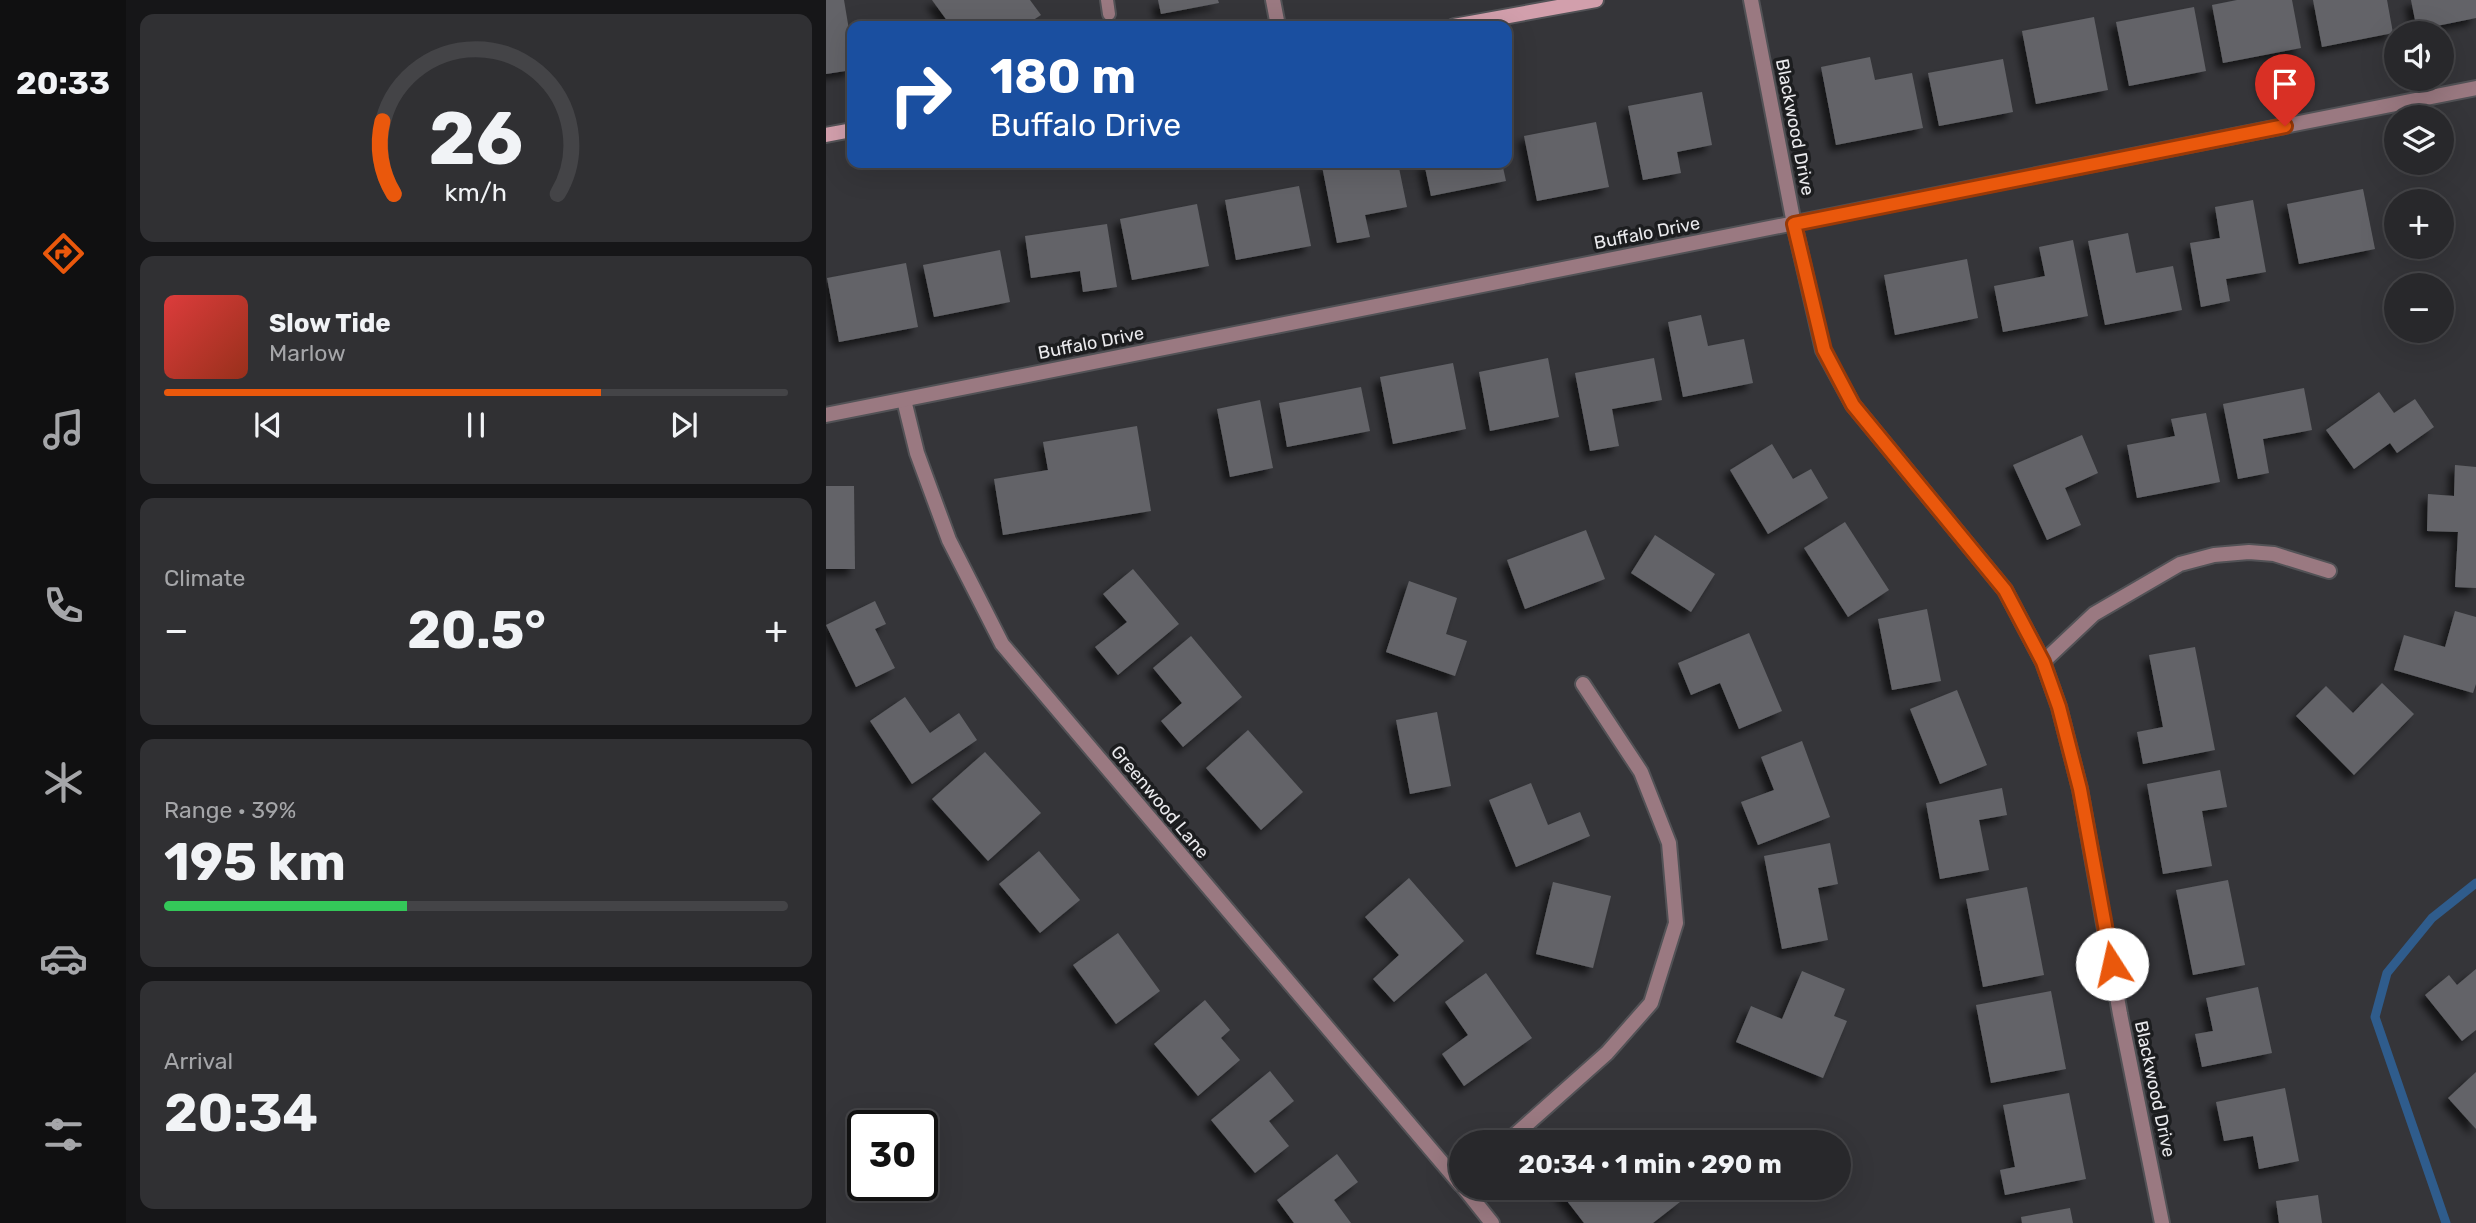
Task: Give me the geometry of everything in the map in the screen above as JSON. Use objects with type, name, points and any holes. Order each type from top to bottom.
[{"type":"main road","points":[[1481,21],[1596,0]]},
{"type":"main road","points":[[826,135],[847,131]]},
{"type":"street","points":[[1273,0],[1277,21]]},
{"type":"street","name":"Blackwood Drive","points":[[1751,0],[1794,224],[1824,350],[1853,405],[2005,590],[2043,662],[2059,707],[2080,789],[2120,1014],[2162,1223]]},
{"type":"street","name":"Buffalo Drive","points":[[826,415],[2476,88]]},
{"type":"street","name":"Greenwood Lane","points":[[904,400],[917,453],[949,540],[1002,644],[1449,1170]]},
{"type":"street","points":[[2043,662],[2094,614],[2180,564],[2214,555],[2249,552],[2274,554],[2329,572]]},
{"type":"street","points":[[1521,1130],[1607,1053],[1651,1003],[1676,923],[1669,843],[1641,772],[1583,684]]},
{"type":"street","name":"Greenwood Lane","points":[[1474,1200],[1492,1223]]},
{"type":"lane","points":[[1107,0],[1110,14]]},
{"type":"building","points":[[826,0],[844,0],[848,21],[847,71],[826,74]]},
{"type":"building","points":[[932,0],[1030,0],[1041,15],[1032,21],[947,21]]},
{"type":"building","points":[[1158,0],[1218,0],[1219,3],[1161,14]]},
{"type":"building","points":[[2237,0],[2292,0],[2301,48],[2223,63],[2212,5]]},
{"type":"building","points":[[2313,0],[2387,0],[2391,21],[2384,21],[2384,35],[2322,47]]},
{"type":"building","points":[[2411,0],[2476,0],[2476,18],[2454,22],[2415,21]]},
{"type":"building","points":[[2194,7],[2206,71],[2129,86],[2116,22]]},
{"type":"building","points":[[2094,17],[2108,90],[2036,104],[2022,31]]},
{"type":"building","points":[[1870,57],[1875,80],[1912,73],[1923,128],[1836,145],[1821,67]]},
{"type":"building","points":[[2003,59],[2013,112],[1939,126],[1928,73]]},
{"type":"building","points":[[1702,92],[1712,145],[1677,152],[1681,173],[1643,180],[1628,106]]},
{"type":"building","points":[[1596,122],[1609,187],[1537,201],[1524,136]]},
{"type":"building","points":[[1322,168],[1399,168],[1407,207],[1365,215],[1370,237],[1337,243]]},
{"type":"building","points":[[1425,168],[1503,168],[1506,181],[1431,196]]},
{"type":"building","points":[[1299,186],[1311,246],[1236,260],[1225,200]]},
{"type":"building","points":[[2363,189],[2375,249],[2299,264],[2287,204]]},
{"type":"building","points":[[2253,200],[2266,272],[2226,279],[2230,301],[2201,307],[2190,243],[2220,238],[2215,207]]},
{"type":"building","points":[[1197,204],[1209,266],[1132,280],[1120,219]]},
{"type":"building","points":[[1107,224],[1117,287],[1083,292],[1080,271],[1031,278],[1025,236]]},
{"type":"building","points":[[2128,233],[2136,273],[2173,266],[2182,310],[2105,325],[2088,241]]},
{"type":"building","points":[[2073,240],[2088,316],[2003,332],[1994,286],[2045,276],[2039,247]]},
{"type":"building","points":[[1000,250],[1010,302],[934,317],[923,265]]},
{"type":"building","points":[[1967,259],[1978,318],[1895,335],[1884,275]]},
{"type":"building","points":[[906,263],[918,327],[839,342],[827,278]]},
{"type":"building","points":[[1701,315],[1708,346],[1744,339],[1753,383],[1683,397],[1668,322]]},
{"type":"building","points":[[1548,358],[1559,417],[1490,431],[1479,372]]},
{"type":"building","points":[[1654,358],[1662,400],[1612,409],[1619,446],[1590,451],[1575,373]]},
{"type":"building","points":[[1453,363],[1466,429],[1393,444],[1380,377]]},
{"type":"building","points":[[1361,387],[1370,431],[1287,447],[1279,403]]},
{"type":"building","points":[[2304,388],[2312,430],[2263,439],[2269,473],[2238,479],[2223,404]]},
{"type":"building","points":[[2379,392],[2394,413],[2415,399],[2434,427],[2397,453],[2390,443],[2354,469],[2326,430]]},
{"type":"building","points":[[1260,400],[1273,468],[1230,477],[1217,409]]},
{"type":"building","points":[[2206,413],[2220,482],[2137,498],[2127,445],[2175,436],[2171,419]]},
{"type":"building","points":[[1137,426],[1151,511],[1003,535],[994,479],[1048,470],[1043,442]]},
{"type":"building","points":[[2082,435],[2098,473],[2065,488],[2081,525],[2047,540],[2013,465]]},
{"type":"building","points":[[1772,444],[1793,479],[1811,469],[1828,498],[1768,534],[1730,470]]},
{"type":"building","points":[[2455,465],[2476,467],[2476,588],[2455,587],[2458,532],[2427,531],[2428,494],[2454,496]]},
{"type":"building","points":[[826,486],[854,486],[855,569],[826,569]]},
{"type":"building","points":[[1845,522],[1889,590],[1848,617],[1804,548]]},
{"type":"building","points":[[1586,530],[1605,579],[1525,609],[1507,560]]},
{"type":"building","points":[[1655,535],[1715,574],[1691,612],[1631,573]]},
{"type":"building","points":[[1133,569],[1179,624],[1118,675],[1095,647],[1127,622],[1103,594]]},
{"type":"building","points":[[1409,581],[1457,598],[1446,634],[1467,641],[1455,676],[1386,652]]},
{"type":"building","points":[[875,601],[886,624],[875,629],[895,668],[856,687],[826,625]]},
{"type":"building","points":[[1927,609],[1941,681],[1892,690],[1878,619]]},
{"type":"building","points":[[2455,611],[2476,617],[2476,684],[2473,693],[2394,670],[2404,635],[2445,647]]},
{"type":"building","points":[[1749,633],[1782,711],[1739,729],[1720,683],[1691,695],[1678,663]]},
{"type":"building","points":[[1191,636],[1242,697],[1183,747],[1161,721],[1182,703],[1153,668]]},
{"type":"building","points":[[2195,647],[2215,750],[2143,764],[2137,732],[2163,727],[2149,655]]},
{"type":"building","points":[[2382,683],[2414,714],[2354,775],[2296,716],[2326,686],[2353,713]]},
{"type":"building","points":[[1957,690],[1987,765],[1940,784],[1910,709]]},
{"type":"building","points":[[905,697],[930,733],[959,713],[977,740],[912,784],[870,721]]},
{"type":"building","points":[[1437,712],[1451,786],[1410,794],[1396,720]]},
{"type":"building","points":[[1248,730],[1303,792],[1261,830],[1206,768]]},
{"type":"building","points":[[1802,741],[1830,817],[1758,845],[1741,802],[1774,790],[1761,757]]},
{"type":"building","points":[[985,752],[1041,813],[988,861],[932,799]]},
{"type":"building","points":[[2220,770],[2227,807],[2202,811],[2212,866],[2163,874],[2147,784]]},
{"type":"building","points":[[1531,783],[1548,825],[1580,812],[1590,836],[1516,867],[1489,800]]},
{"type":"building","points":[[2002,788],[2007,815],[1979,820],[1989,870],[1940,879],[1926,803]]},
{"type":"building","points":[[1830,843],[1838,884],[1818,888],[1828,940],[1782,949],[1764,856]]},
{"type":"building","points":[[1039,851],[1080,900],[1040,933],[999,884]]},
{"type":"building","points":[[1409,878],[1464,941],[1394,1002],[1373,979],[1399,955],[1365,917]]},
{"type":"building","points":[[2228,880],[2245,965],[2193,975],[2176,890]]},
{"type":"building","points":[[1553,882],[1611,896],[1593,968],[1536,954]]},
{"type":"building","points":[[2027,887],[2044,975],[1983,987],[1966,899]]},
{"type":"building","points":[[1118,933],[1160,991],[1116,1024],[1073,965]]},
{"type":"building","points":[[2476,969],[2476,1030],[2462,1041],[2425,995],[2449,975],[2457,985]]},
{"type":"building","points":[[1802,971],[1845,989],[1834,1016],[1847,1021],[1823,1078],[1736,1042],[1751,1006],[1782,1019]]},
{"type":"building","points":[[1486,973],[1532,1038],[1464,1086],[1442,1054],[1468,1035],[1445,1002]]},
{"type":"building","points":[[2258,987],[2272,1053],[2202,1067],[2195,1034],[2213,1031],[2206,998]]},
{"type":"building","points":[[2051,991],[2066,1069],[1991,1083],[1976,1005]]},
{"type":"building","points":[[1205,1000],[1230,1030],[1221,1038],[1240,1060],[1198,1096],[1154,1044]]},
{"type":"building","points":[[1270,1071],[1294,1101],[1269,1121],[1289,1146],[1255,1173],[1211,1120]]},
{"type":"building","points":[[2476,1072],[2476,1129],[2448,1098]]},
{"type":"building","points":[[2285,1088],[2299,1161],[2259,1169],[2253,1136],[2224,1141],[2216,1102]]},
{"type":"building","points":[[2069,1093],[2086,1179],[2005,1195],[2000,1170],[2015,1167],[2003,1105]]},
{"type":"building","points":[[1337,1154],[1358,1182],[1334,1200],[1351,1223],[1294,1223],[1277,1200]]},
{"type":"building","points":[[2318,1195],[2322,1223],[2279,1223],[2276,1201]]},
{"type":"building","points":[[1566,1200],[1680,1202],[1653,1223],[1584,1223]]},
{"type":"building","points":[[2070,1208],[2073,1223],[2022,1223],[2021,1217]]},
{"type":"waterway","points":[[2446,1223],[2375,1017],[2387,973],[2432,918],[2476,883]]},
{"type":"route","points":[[2112,964],[2080,789],[2059,707],[2043,662],[2005,590],[1853,405],[1824,350],[1794,224],[2285,126]]}]
